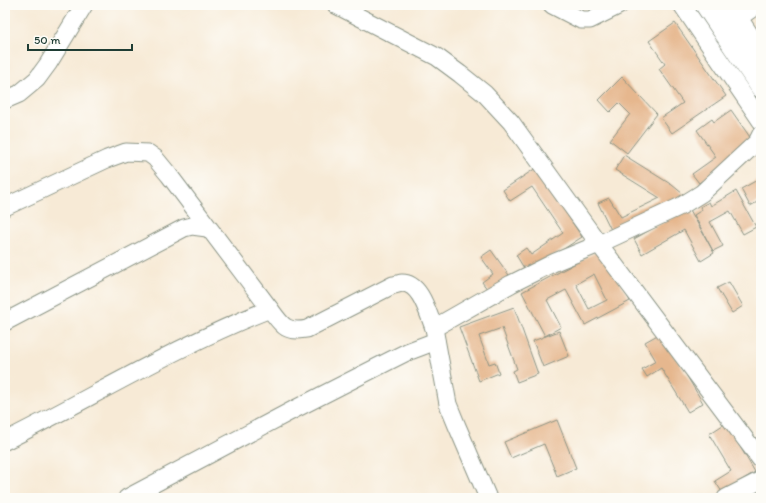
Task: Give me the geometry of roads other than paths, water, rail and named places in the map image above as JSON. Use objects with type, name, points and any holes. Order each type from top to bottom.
[{"type":"main road","points":[[706,5],[733,21],[761,55]]},
{"type":"main road","points":[[733,21],[761,87]]},
{"type":"street","points":[[5,100],[19,94],[37,79],[48,64],[84,5]]},
{"type":"street","points":[[336,5],[437,57],[485,94],[511,122],[761,460]]},
{"type":"street","points":[[552,5],[581,20],[590,20],[620,5]]},
{"type":"street","points":[[682,5],[761,121]]},
{"type":"street","points":[[733,21],[757,5]]},
{"type":"street","points":[[127,498],[293,410],[407,352],[511,284],[555,262],[600,244],[681,206],[702,193],[757,142],[761,134]]},
{"type":"street","points":[[5,207],[107,159],[126,152],[148,153],[155,158],[207,228],[287,329],[296,331],[307,329],[393,285],[403,283],[412,286],[418,292],[435,334],[448,404],[456,426],[488,498]]},
{"type":"street","points":[[5,322],[184,228],[192,226],[207,228]]},
{"type":"street","points":[[5,440],[190,344],[270,309]]},
{"type":"street","points":[[726,498],[761,480]]}]
